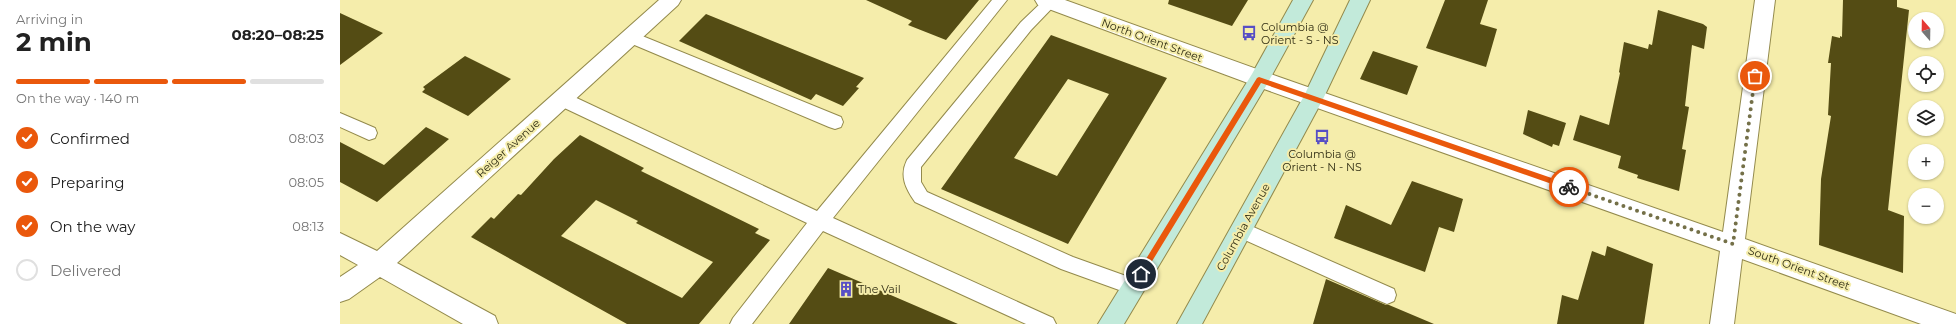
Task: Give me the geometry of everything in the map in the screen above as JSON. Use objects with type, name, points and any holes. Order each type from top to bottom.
[{"type":"main road","points":[[1110,324],[1259,80],[1303,0]]},
{"type":"main road","name":"Columbia Avenue","points":[[1190,324],[1313,99],[1360,0]]},
{"type":"street","name":"Reiger Avenue","points":[[340,291],[378,265],[671,0]]},
{"type":"street","points":[[1722,324],[1765,0]]},
{"type":"street","name":"North Orient Street","points":[[1048,1],[1259,80]]},
{"type":"street","name":"South Orient Street","points":[[1259,80],[1733,244],[1952,324]]},
{"type":"street","points":[[340,243],[486,324]]},
{"type":"lane","points":[[740,324],[820,221],[1000,0]]},
{"type":"lane","points":[[1048,1],[913,165],[912,182],[921,197],[1067,262],[1133,287]]},
{"type":"lane","points":[[630,37],[835,122]]},
{"type":"lane","points":[[562,99],[820,221],[1046,324]]},
{"type":"lane","points":[[340,120],[368,133]]},
{"type":"lane","points":[[1242,230],[1386,295]]},
{"type":"building","points":[[866,0],[979,0],[946,40],[908,25],[912,21]]},
{"type":"building","points":[[1169,0],[1248,0],[1232,26],[1168,4]]},
{"type":"building","points":[[1445,0],[1488,0],[1480,24],[1497,29],[1486,67],[1426,48]]},
{"type":"building","points":[[1843,0],[1897,0],[1897,7],[1909,10],[1888,210],[1904,216],[1903,273],[1819,245],[1821,179],[1831,116],[1828,115],[1831,63],[1828,63],[1832,36],[1842,37]]},
{"type":"building","points":[[1658,10],[1703,24],[1707,27],[1704,49],[1692,45],[1685,106],[1689,107],[1682,149],[1686,150],[1679,191],[1637,178],[1638,175],[1618,168],[1621,156],[1573,140],[1580,115],[1609,125],[1620,73],[1624,42],[1648,49],[1649,44],[1652,45]]},
{"type":"building","points":[[340,13],[383,33],[340,65]]},
{"type":"building","points":[[706,14],[864,78],[856,87],[859,88],[843,106],[816,94],[811,100],[679,41]]},
{"type":"building","points":[[1051,35],[1167,78],[1068,244],[941,189]],"holes":[[[1068,79],[1109,94],[1057,176],[1014,158]]]},
{"type":"building","points":[[1373,51],[1418,66],[1407,95],[1360,79]]},
{"type":"building","points":[[465,56],[511,79],[468,116],[422,92],[425,89],[423,87]]},
{"type":"building","points":[[1528,110],[1566,123],[1559,146],[1553,144],[1552,147],[1523,134]]},
{"type":"building","points":[[426,127],[449,139],[377,202],[340,182],[340,142],[384,165]]},
{"type":"building","points":[[580,135],[644,168],[641,171],[759,229],[755,233],[770,240],[699,324],[627,324],[471,237],[491,217],[494,219],[518,194],[521,195],[554,159]],"holes":[[[596,200],[638,221],[636,223],[713,262],[682,298],[561,236]]]},
{"type":"building","points":[[1412,181],[1463,199],[1454,232],[1439,227],[1425,272],[1334,238],[1346,205],[1391,225]]},
{"type":"building","points":[[1607,246],[1653,264],[1644,324],[1557,324],[1562,295],[1578,300],[1592,251],[1605,256]]},
{"type":"building","name":"The Vail","points":[[828,268],[958,324],[789,324]]},
{"type":"building","points":[[1326,279],[1386,305],[1434,324],[1313,324]]},
{"type":"way so far","points":[[1569,187],[1733,244],[1755,76]]},
{"type":"place","name":"Columbia @ Orient - S - NS","points":[[1249,33]]},
{"type":"place","name":"Columbia @ Orient - N - NS","points":[[1322,137]]},
{"type":"place","name":"The Vail","points":[[846,289]]},
{"type":"route","points":[[1141,274],[1259,80],[1569,187]]}]
